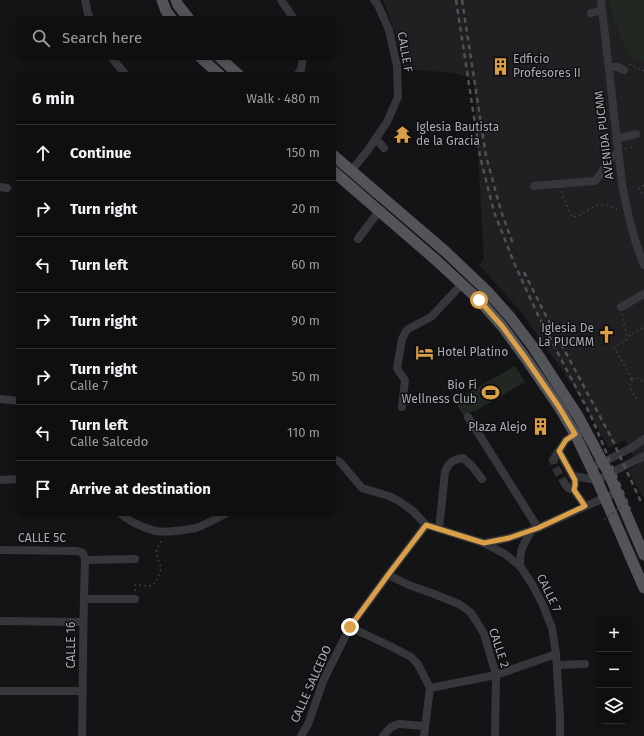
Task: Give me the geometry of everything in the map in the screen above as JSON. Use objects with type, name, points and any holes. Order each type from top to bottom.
[{"type":"main road","points":[[162,0],[170,16]]},
{"type":"main road","points":[[176,0],[187,16]]},
{"type":"main road","points":[[203,60],[217,72]]},
{"type":"main road","points":[[222,60],[236,72]]},
{"type":"main road","points":[[336,158],[446,252],[487,291],[511,318],[533,347],[578,416],[609,474],[644,555]]},
{"type":"main road","points":[[336,174],[437,261],[479,300],[502,326],[559,407],[575,434],[598,480],[644,588]]},
{"type":"street","points":[[85,0],[89,16]]},
{"type":"street","points":[[281,0],[292,16]]},
{"type":"street","name":"CALLE F","points":[[351,170],[368,150],[387,122],[398,97],[397,66],[389,30],[378,5],[374,0]]},
{"type":"street","name":"AVENIDA PUCMM","points":[[601,0],[622,184],[628,214],[644,265]]},
{"type":"street","points":[[591,13],[602,10]]},
{"type":"street","points":[[114,60],[124,72]]},
{"type":"street","points":[[299,72],[303,60]]},
{"type":"street","points":[[609,67],[617,67],[624,70]]},
{"type":"street","points":[[616,138],[636,134]]},
{"type":"street","points":[[376,139],[384,148]]},
{"type":"street","points":[[534,186],[595,181],[610,159],[618,152]]},
{"type":"street","points":[[358,239],[380,211]]},
{"type":"street","points":[[402,407],[405,380],[397,368],[404,334],[408,329],[431,317],[462,284]]},
{"type":"street","points":[[621,307],[644,294]]},
{"type":"street","points":[[0,399],[16,401]]},
{"type":"street","points":[[468,417],[535,529]]},
{"type":"street","points":[[574,490],[575,480],[557,454],[566,440],[575,434]]},
{"type":"street","points":[[592,468],[631,448],[644,439]]},
{"type":"street","points":[[573,476],[598,480],[644,456]]},
{"type":"street","points":[[440,529],[445,472],[448,465],[455,459],[463,458],[472,466],[482,479]]},
{"type":"street","points":[[336,460],[340,462],[362,488],[389,496],[399,501],[413,511],[426,525]]},
{"type":"street","points":[[0,480],[16,479]]},
{"type":"street","points":[[565,484],[568,488],[574,490],[585,506]]},
{"type":"street","points":[[484,543],[509,538],[535,529],[617,492]]},
{"type":"street","points":[[122,516],[136,524],[156,531],[172,531],[198,527],[221,516]]},
{"type":"street","name":"CALLE 7","points":[[426,525],[484,543],[506,554],[520,566],[532,584],[552,628],[557,665],[560,736]]},
{"type":"street","name":"CALLE SALCEDO","points":[[301,736],[308,724],[324,679],[350,627],[426,525]]},
{"type":"street","points":[[520,566],[520,553],[524,543],[535,529]]},
{"type":"street","name":"CALLE 5C","points":[[0,550],[77,551],[84,556],[135,560]]},
{"type":"street","name":"CALLE 16","points":[[82,736],[84,556]]},
{"type":"street","name":"CALLE 2","points":[[388,575],[408,585],[459,604],[471,613],[480,626],[484,634],[496,675],[495,736]]},
{"type":"street","points":[[84,599],[135,599]]},
{"type":"street","points":[[0,621],[83,622]]},
{"type":"street","points":[[350,627],[411,657],[417,664],[430,688],[424,726],[424,736]]},
{"type":"street","points":[[430,688],[496,675],[556,654]]},
{"type":"street","points":[[557,665],[585,664]]},
{"type":"street","points":[[0,691],[83,691]]},
{"type":"street","points":[[383,736],[391,727],[399,724],[424,726]]},
{"type":"path","points":[[564,183],[562,194],[572,217],[581,215],[591,208],[606,205],[628,214]]},
{"type":"path","points":[[644,185],[639,189],[644,196]]},
{"type":"path","points":[[621,307],[627,337]]},
{"type":"path","points":[[638,400],[630,388],[632,379],[614,347],[644,327]]},
{"type":"path","points":[[632,379],[636,378],[644,382]]},
{"type":"path","points":[[602,517],[604,520],[628,501]]},
{"type":"path","points":[[135,599],[135,585],[151,586],[156,582],[161,569],[156,555],[156,549],[163,538],[172,531]]},
{"type":"shaded area","points":[[383,0],[644,0],[644,499],[628,470],[638,465],[625,440],[609,448],[575,389],[522,313],[479,265],[484,259],[474,83],[470,78],[455,73],[404,69],[395,33]]},
{"type":"shaded area","points":[[608,0],[644,0],[644,62],[631,58],[622,42]]},
{"type":"shaded area","name":"Bio Fi Wellness Club","points":[[515,366],[525,382],[474,412],[473,411],[464,416],[454,401]]},
{"type":"tunnel","points":[[555,457],[553,460],[554,465],[565,484]]},
{"type":"railway","points":[[456,0],[480,156],[494,212],[515,265],[538,315],[591,416],[630,509]]},
{"type":"railway","points":[[462,0],[486,156],[501,211],[513,244]]},
{"type":"railway","points":[[524,272],[611,437],[642,504]]},
{"type":"place","name":"Edficio Profesores II","points":[[500,66]]},
{"type":"place","name":"Iglesia Bautista de la Gracia","points":[[403,134]]},
{"type":"place","name":"Iglesia De La PUCMM","points":[[607,335]]},
{"type":"place","name":"Hotel Platino","points":[[424,352]]},
{"type":"place","name":"Bio Fi Wellness Club","points":[[490,392]]},
{"type":"place","name":"Plaza Alejo","points":[[540,427]]},
{"type":"route","points":[[350,627],[426,525],[484,543],[509,538],[538,528],[585,506],[574,490],[575,480],[559,451],[566,440],[575,434],[559,407],[524,356],[502,326],[479,300]]}]
